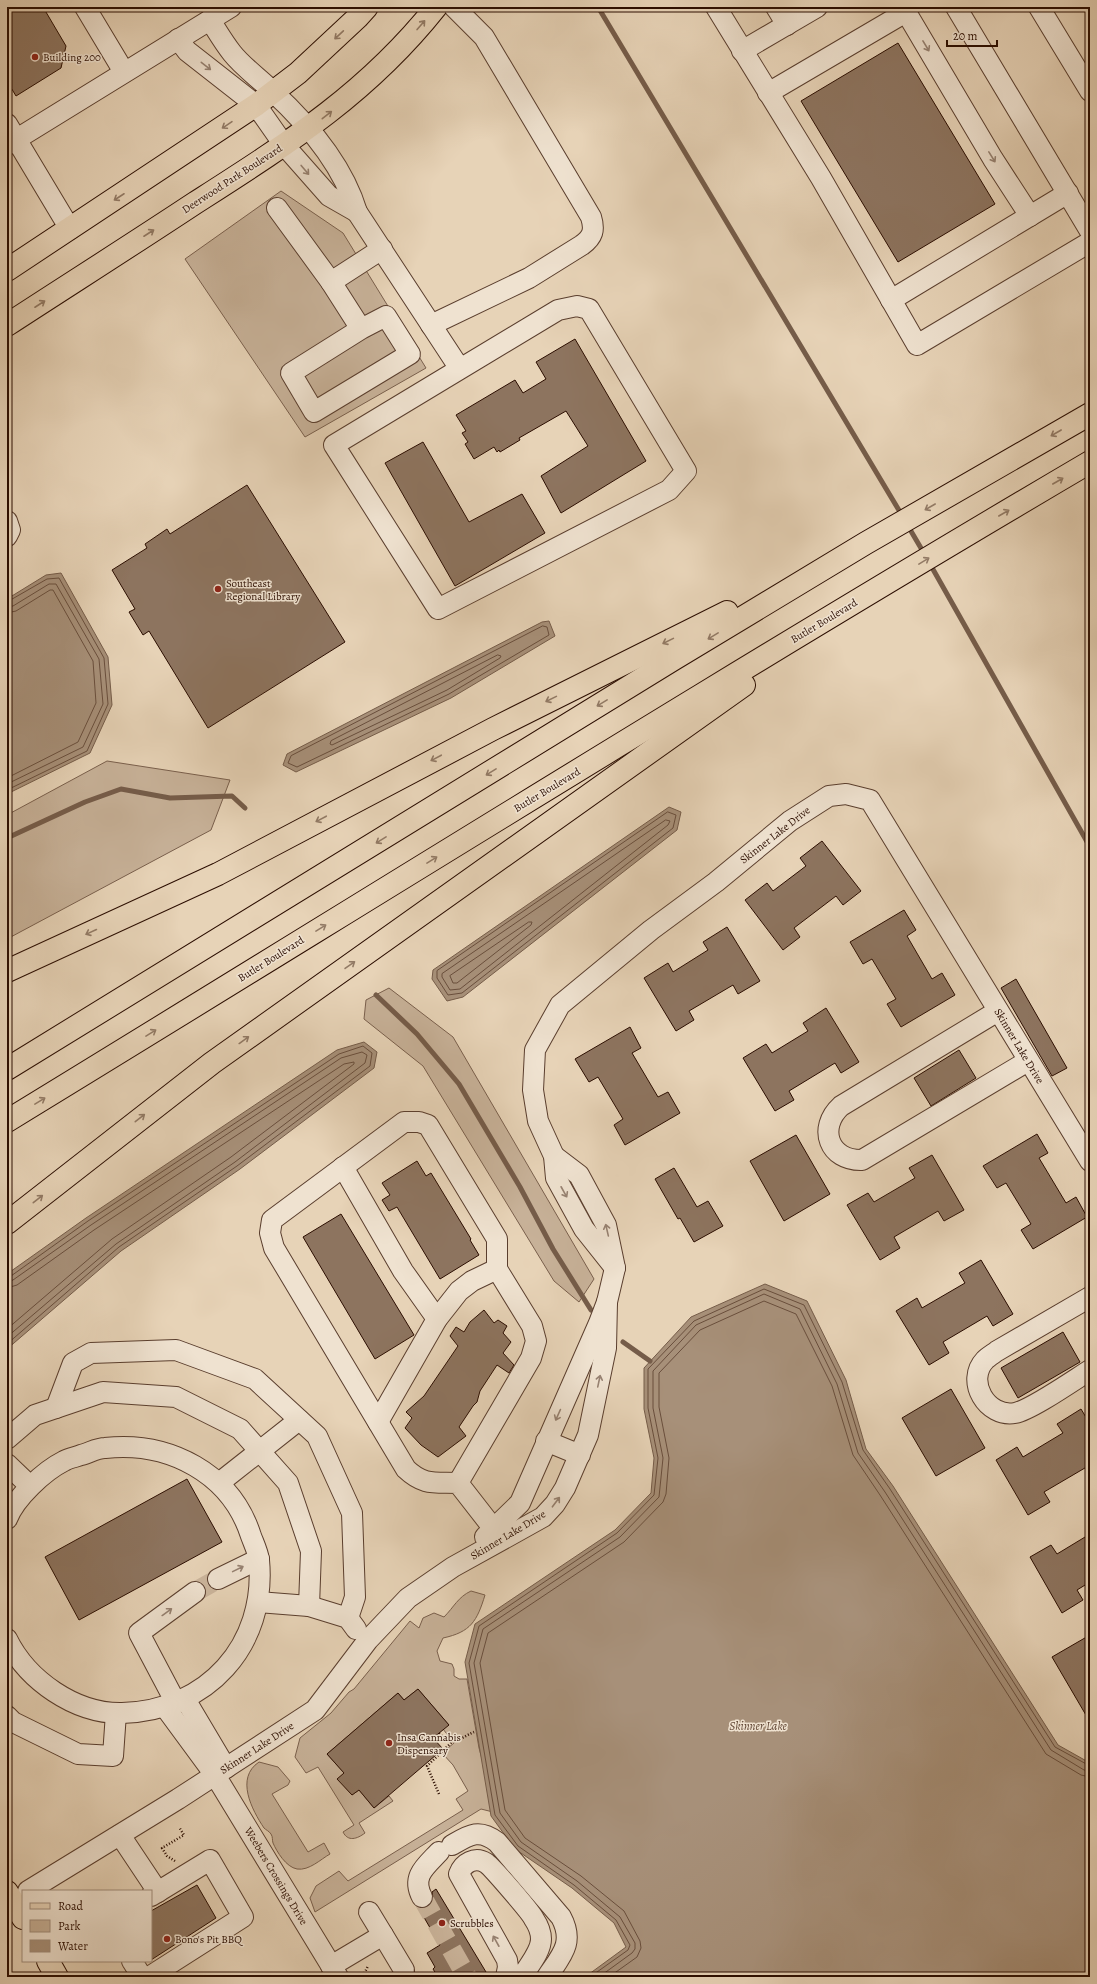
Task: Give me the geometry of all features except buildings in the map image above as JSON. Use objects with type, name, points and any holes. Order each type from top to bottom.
[{"type":"main road","points":[[7,270],[274,92],[298,73],[358,18],[367,7]]},
{"type":"main road","name":"Deerwood Park Boulevard","points":[[7,325],[308,128],[373,76],[394,56],[436,7]]},
{"type":"main road","points":[[7,1069],[621,691],[866,543],[1090,414]]},
{"type":"main road","name":"Butler Boulevard","points":[[7,1121],[890,581],[1090,462]]},
{"type":"main road","points":[[7,971],[218,874],[493,728],[866,543]]},
{"type":"main road","points":[[7,1223],[218,1059],[890,581]]},
{"type":"main road","points":[[49,1962],[57,1977]]},
{"type":"street","points":[[85,7],[124,72]]},
{"type":"street","points":[[70,229],[10,136],[124,72],[231,7]]},
{"type":"street","points":[[431,325],[529,278],[590,239],[594,228],[591,217],[484,37],[454,7]]},
{"type":"street","points":[[716,7],[821,178],[917,345],[1090,242]]},
{"type":"street","points":[[776,7],[787,25]]},
{"type":"street","points":[[742,51],[817,7]]},
{"type":"street","points":[[956,7],[1090,231]]},
{"type":"street","points":[[1039,7],[1090,91]]},
{"type":"street","points":[[768,93],[904,10],[993,159],[1030,216]]},
{"type":"street","points":[[210,20],[232,54],[274,92],[308,128],[334,163],[350,190],[357,212],[460,369]]},
{"type":"street","points":[[178,39],[187,51],[256,105],[284,145],[329,196],[357,212]]},
{"type":"street","points":[[891,300],[1068,193]]},
{"type":"street","points":[[277,208],[331,282],[361,329]]},
{"type":"street","points":[[331,282],[382,249]]},
{"type":"street","points":[[577,306],[589,309],[686,471],[669,490],[438,609],[334,445],[460,369],[558,310],[577,306]]},
{"type":"street","points":[[386,316],[410,354],[314,412],[290,373],[361,329],[386,316]]},
{"type":"street","points":[[7,521],[10,530],[7,536]]},
{"type":"street","name":"Skinner Lake Drive","points":[[453,1567],[520,1503],[607,1302],[615,1268],[584,1228],[556,1178],[554,1156],[538,1121],[533,1090],[535,1050],[560,1005],[651,930],[716,882],[790,821],[829,796],[846,794],[870,800],[1090,1161]]},
{"type":"street","points":[[998,1011],[842,1106],[830,1120],[828,1129],[830,1142],[837,1152],[845,1158],[862,1160],[1028,1061]]},
{"type":"street","points":[[458,1483],[531,1358],[536,1341],[532,1326],[497,1269],[497,1239],[428,1125],[419,1122],[404,1122],[272,1220],[270,1233],[274,1248],[406,1469],[416,1478],[434,1482],[458,1483],[493,1528]]},
{"type":"street","points":[[343,1168],[403,1271],[437,1319]]},
{"type":"street","points":[[378,1422],[437,1319],[459,1291],[472,1281],[497,1269]]},
{"type":"street","points":[[1090,1297],[997,1351],[984,1361],[979,1370],[977,1380],[983,1400],[993,1409],[1002,1412],[1015,1413],[1090,1370]]},
{"type":"street","name":"Skinner Lake Drive","points":[[33,1890],[315,1710],[366,1643],[408,1598],[453,1567],[543,1517],[555,1504],[565,1488],[588,1435],[606,1348],[607,1302]]},
{"type":"street","points":[[56,1408],[73,1363],[91,1353],[176,1350],[255,1379],[317,1436],[352,1513],[355,1597],[348,1618]]},
{"type":"street","points":[[7,1440],[35,1415],[103,1392],[176,1397],[240,1429],[288,1483],[311,1552],[309,1606]]},
{"type":"street","points":[[220,1483],[299,1420]]},
{"type":"street","points":[[546,1441],[580,1455]]},
{"type":"street","points":[[7,1519],[30,1486],[64,1461],[103,1448],[145,1447],[185,1459],[220,1483],[245,1518],[258,1559],[258,1602],[249,1632],[233,1659],[212,1682],[175,1703],[141,1712],[116,1713],[76,1704],[41,1684],[9,1650]]},
{"type":"street","points":[[7,1464],[30,1486]]},
{"type":"street","points":[[218,1579],[258,1559]]},
{"type":"street","name":"Weebers Crossings Drive","points":[[196,1592],[139,1633],[175,1703],[220,1772],[334,1971]]},
{"type":"street","points":[[258,1602],[309,1606],[348,1618],[366,1643]]},
{"type":"street","points":[[7,1716],[13,1722],[78,1754],[114,1756],[116,1713]]},
{"type":"street","points":[[422,1898],[418,1891],[419,1876],[422,1869],[469,1835],[479,1834],[489,1836],[497,1842],[561,1917],[566,1927],[568,1935],[564,1952],[547,1977]]},
{"type":"street","points":[[120,1835],[149,1890]]},
{"type":"street","points":[[444,1854],[469,1846],[477,1846],[490,1852],[549,1920],[554,1930],[555,1938],[549,1954],[534,1977]]},
{"type":"street","points":[[149,1977],[243,1917],[210,1860],[153,1897]]},
{"type":"street","points":[[506,1977],[508,1967],[507,1960],[459,1874],[466,1863],[473,1860],[486,1862],[534,1917],[539,1929],[541,1940],[539,1950],[522,1977]]},
{"type":"street","points":[[369,1912],[400,1963]]},
{"type":"street","points":[[145,1962],[151,1965],[156,1965],[221,1924],[231,1925]]},
{"type":"street","points":[[334,1971],[383,1934]]},
{"type":"street","points":[[133,1962],[142,1977]]},
{"type":"path","points":[[439,1794],[427,1766],[452,1742],[474,1732]]},
{"type":"path","points":[[439,1733],[446,1741],[452,1742]]},
{"type":"path","points":[[179,1827],[184,1835],[162,1848],[167,1856],[184,1867],[184,1876]]},
{"type":"green space","points":[[281,191],[343,233],[426,368],[305,437],[185,259]]},
{"type":"green space","points":[[107,761],[230,780],[211,830],[7,939],[7,815]]},
{"type":"green space","points":[[389,988],[453,1037],[594,1279],[579,1302],[554,1281],[423,1066],[364,1019],[366,1000]]},
{"type":"green space","points":[[471,1591],[485,1595],[476,1618],[466,1629],[443,1638],[437,1651],[440,1661],[452,1664],[454,1676],[459,1679],[467,1679],[479,1748],[497,1813],[481,1809],[315,1912],[310,1898],[316,1886],[339,1871],[348,1881],[463,1810],[456,1799],[468,1791],[453,1765],[442,1753],[454,1743],[443,1729],[448,1724],[418,1689],[404,1700],[398,1693],[327,1754],[344,1773],[338,1779],[352,1795],[359,1790],[374,1808],[389,1796],[393,1801],[359,1823],[365,1833],[359,1837],[350,1838],[343,1832],[354,1825],[318,1767],[306,1773],[295,1757],[300,1738],[331,1713],[349,1692],[354,1689],[410,1621],[419,1628],[423,1618],[434,1613],[444,1617],[459,1599]]},
{"type":"green space","points":[[259,1762],[278,1767],[290,1781],[288,1785],[272,1794],[308,1852],[324,1843],[330,1854],[315,1864],[301,1869],[293,1868],[289,1865],[279,1855],[273,1843],[271,1834],[264,1828],[255,1812],[248,1794],[247,1785],[248,1777],[252,1769]]},
{"type":"water","points":[[61,573],[108,657],[112,705],[90,753],[7,794],[7,599],[46,575]]},
{"type":"water","points":[[549,621],[555,636],[451,698],[296,772],[283,765],[287,754],[542,622]]},
{"type":"water","points":[[669,807],[681,812],[677,830],[463,997],[447,1001],[432,979],[433,970]]},
{"type":"water","points":[[364,1042],[377,1052],[374,1068],[240,1169],[121,1251],[7,1349],[7,1274],[86,1218],[337,1050]]},
{"type":"water","name":"Skinner Lake","points":[[765,1284],[807,1301],[846,1380],[866,1449],[893,1486],[1058,1745],[1090,1763],[1090,1977],[585,1977],[626,1947],[614,1923],[572,1888],[515,1849],[491,1816],[465,1662],[475,1624],[615,1530],[651,1493],[654,1458],[644,1409],[644,1368],[691,1317]]},
{"type":"waterway","points":[[598,7],[903,517]]},
{"type":"waterway","points":[[908,526],[925,555]]},
{"type":"waterway","points":[[930,564],[1090,847]]},
{"type":"waterway","points":[[7,838],[85,802],[121,789],[170,798],[232,796],[245,808]]},
{"type":"waterway","points":[[376,995],[417,1034],[459,1084],[520,1187],[553,1249],[591,1310]]},
{"type":"waterway","points":[[623,1342],[650,1361]]},
{"type":"tunnel","points":[[195,1592],[218,1579]]},
{"type":"tunnel","points":[[422,1897],[467,1977]]},
{"type":"place","name":"Building 200","points":[[35,57]]},
{"type":"place","name":"Southeast Regional Library","points":[[218,589]]},
{"type":"place","name":"Insa Cannabis Dispensary","points":[[389,1743]]},
{"type":"place","name":"Scrubbles","points":[[442,1923]]},
{"type":"place","name":"Bono's Pit BBQ","points":[[167,1939]]}]
